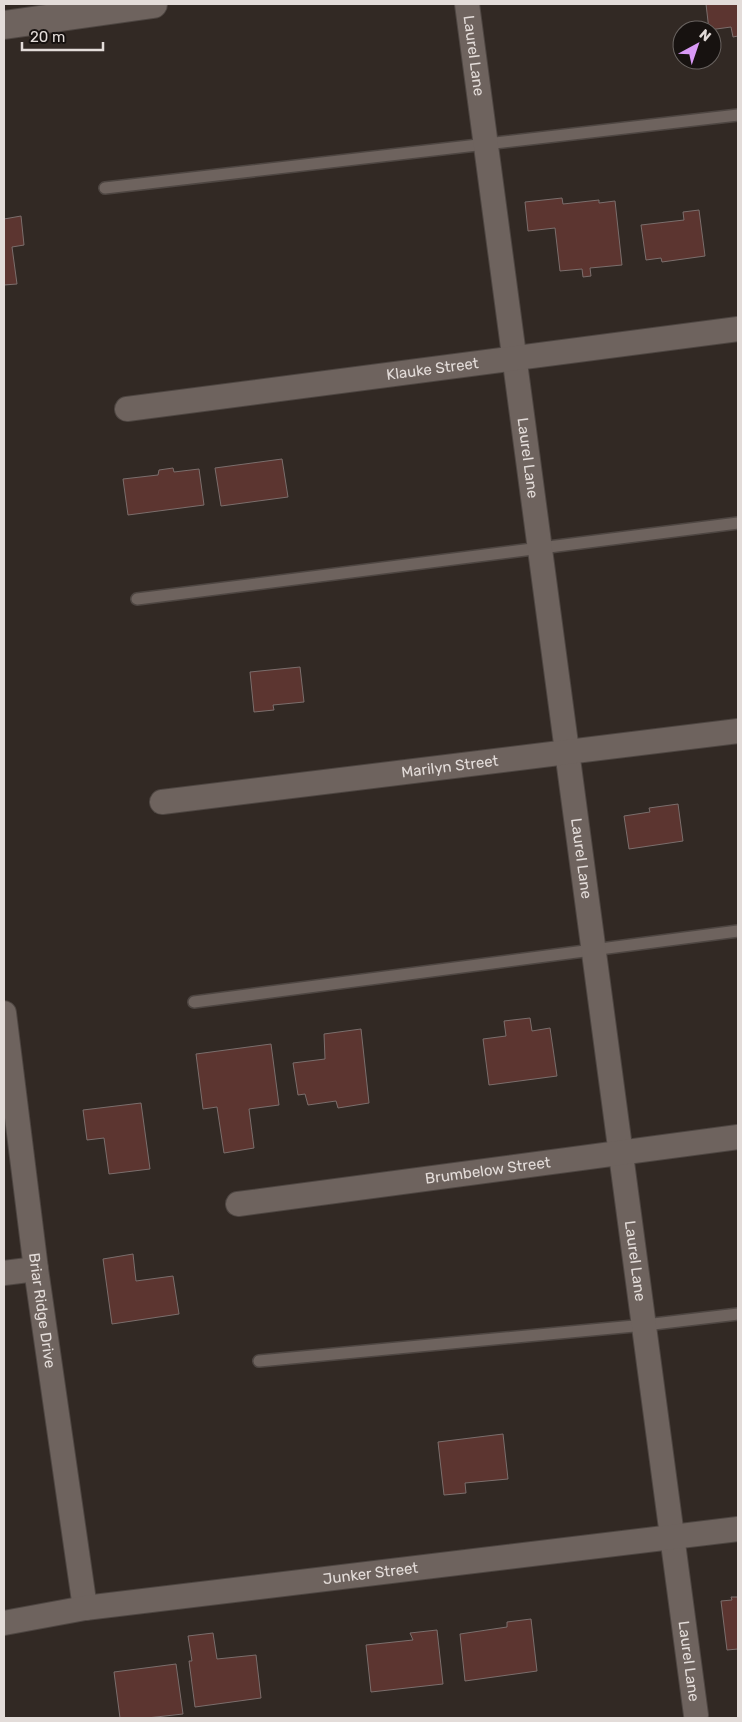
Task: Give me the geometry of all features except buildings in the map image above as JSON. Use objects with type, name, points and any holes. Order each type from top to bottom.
[{"type":"street","points":[[4,25],[153,4]]},
{"type":"street","name":"Laurel Lane","points":[[467,4],[696,1715]]},
{"type":"street","name":"Klauke Street","points":[[127,410],[738,329]]},
{"type":"street","name":"Marilyn Street","points":[[162,802],[738,731]]},
{"type":"street","name":"Briar Ridge Drive","points":[[4,1013],[36,1269],[85,1608]]},
{"type":"street","name":"Brumbelow Street","points":[[238,1204],[738,1137]]},
{"type":"street","points":[[4,1273],[36,1269]]},
{"type":"street","name":"Junker Street","points":[[4,1623],[85,1608],[738,1529]]},
{"type":"lane","points":[[105,188],[738,115]]},
{"type":"lane","points":[[137,599],[738,523]]},
{"type":"lane","points":[[194,1002],[738,931]]},
{"type":"lane","points":[[260,1361],[644,1325],[738,1314]]}]
